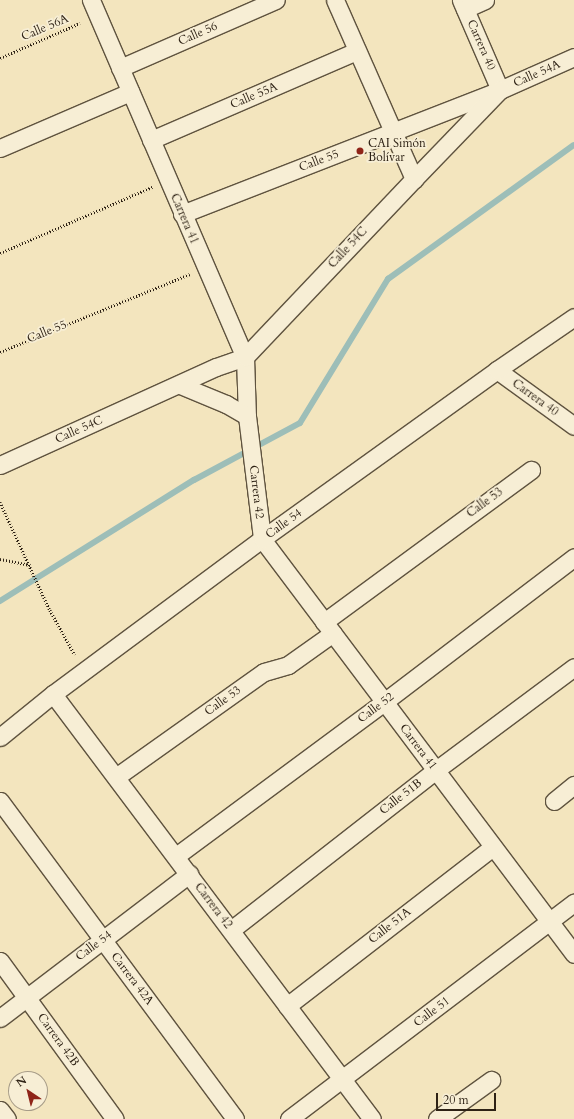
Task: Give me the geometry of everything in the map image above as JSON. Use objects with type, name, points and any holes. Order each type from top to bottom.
[{"type":"street","name":"Carrera 41","points":[[91,0],[167,180],[245,357],[246,416],[250,444]]},
{"type":"street","name":"Calle 56","points":[[120,68],[276,0]]},
{"type":"street","points":[[335,0],[414,179]]},
{"type":"street","points":[[463,5],[485,0]]},
{"type":"street","name":"Carrera 40","points":[[463,5],[500,90]]},
{"type":"street","name":"Calle 55A","points":[[150,140],[357,52]]},
{"type":"street","name":"Calle 54A","points":[[500,90],[574,57]]},
{"type":"street","name":"Calle 55","points":[[182,214],[500,90]]},
{"type":"street","name":"Calle 54C","points":[[0,465],[216,368],[245,357],[500,90]]},
{"type":"street","points":[[0,148],[130,92]]},
{"type":"street","name":"Calle 54","points":[[0,737],[53,694],[262,540],[497,370],[574,317]]},
{"type":"street","name":"Carrera 40","points":[[497,370],[574,426]]},
{"type":"street","points":[[180,385],[226,404],[246,416]]},
{"type":"street","name":"Carrera 42","points":[[250,444],[262,540]]},
{"type":"street","name":"Calle 53","points":[[116,777],[264,672],[288,665],[329,628],[531,470]]},
{"type":"street","name":"Carrera 41","points":[[262,540],[574,954]]},
{"type":"street","name":"Calle 52","points":[[176,856],[384,702],[574,558]]},
{"type":"street","name":"Calle 51B","points":[[231,930],[436,770],[574,667]]},
{"type":"street","name":"Carrera 42","points":[[53,694],[372,1119]]},
{"type":"street","points":[[554,801],[574,785]]},
{"type":"street","name":"Carrera 42A","points":[[0,801],[235,1119]]},
{"type":"street","name":"Calle 51A","points":[[288,1006],[493,847]]},
{"type":"street","name":"Calle 54","points":[[0,1018],[26,996],[189,874]]},
{"type":"street","name":"Calle 51","points":[[290,1119],[574,904]]},
{"type":"street","name":"Carrera 42B","points":[[0,961],[115,1119]]},
{"type":"street","points":[[437,1119],[491,1080]]},
{"type":"street","points":[[0,1110],[7,1119]]},
{"type":"path","name":"Calle 56A","points":[[0,58],[97,16]]},
{"type":"path","points":[[0,253],[167,180]]},
{"type":"path","name":"Calle 55","points":[[0,352],[205,268]]},
{"type":"path","points":[[0,502],[32,568],[50,610],[84,672]]},
{"type":"path","points":[[0,558],[30,564]]},
{"type":"waterway","points":[[0,601],[194,480],[300,423],[388,279],[574,145]]},
{"type":"place","name":"CAI Simón Bolívar","points":[[360,151]]}]
